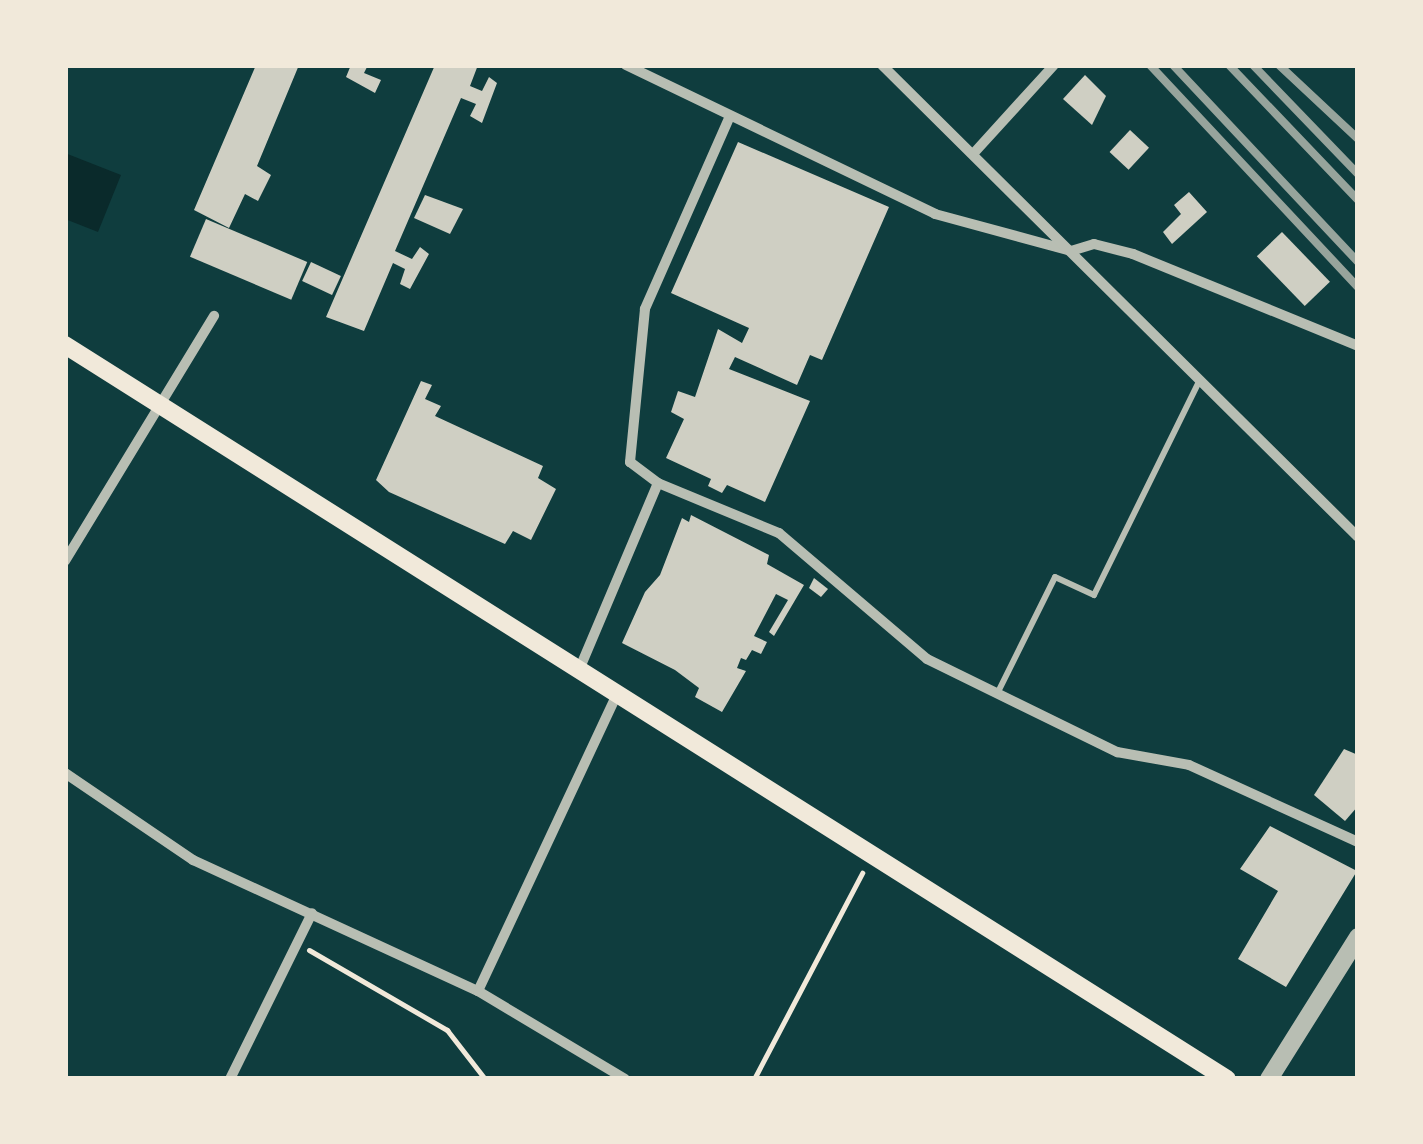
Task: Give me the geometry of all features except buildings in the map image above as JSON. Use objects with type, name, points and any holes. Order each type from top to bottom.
[{"type":"main road","points":[[65,345],[578,674],[1226,1079]]},
{"type":"street","points":[[626,65],[935,214],[1071,251],[1094,244],[1133,254],[1358,346]]},
{"type":"street","points":[[882,65],[1358,537]]},
{"type":"street","points":[[972,154],[1054,65]]},
{"type":"street","points":[[730,116],[645,309],[630,462],[658,483],[779,533],[838,577],[907,647],[1116,752],[1189,765],[1358,842]]},
{"type":"street","points":[[65,561],[214,316]]},
{"type":"street","points":[[578,674],[658,483]]},
{"type":"street","points":[[478,991],[616,697]]},
{"type":"street","points":[[65,774],[193,860],[478,991],[625,1079]]},
{"type":"street","points":[[230,1079],[312,913]]},
{"type":"street","points":[[1269,1079],[1358,938]]},
{"type":"lane","points":[[999,690],[1054,577],[1094,596],[1201,379]]},
{"type":"path","points":[[754,1079],[871,857]]},
{"type":"path","points":[[297,945],[446,1030],[486,1079]]},
{"type":"water","points":[[65,153],[121,175],[98,232],[65,219]]},
{"type":"railway","points":[[1150,65],[1358,287]]},
{"type":"railway","points":[[1173,65],[1358,262]]},
{"type":"railway","points":[[1229,65],[1358,200]]},
{"type":"railway","points":[[1253,65],[1358,174]]},
{"type":"railway","points":[[1279,65],[1358,139]]}]
